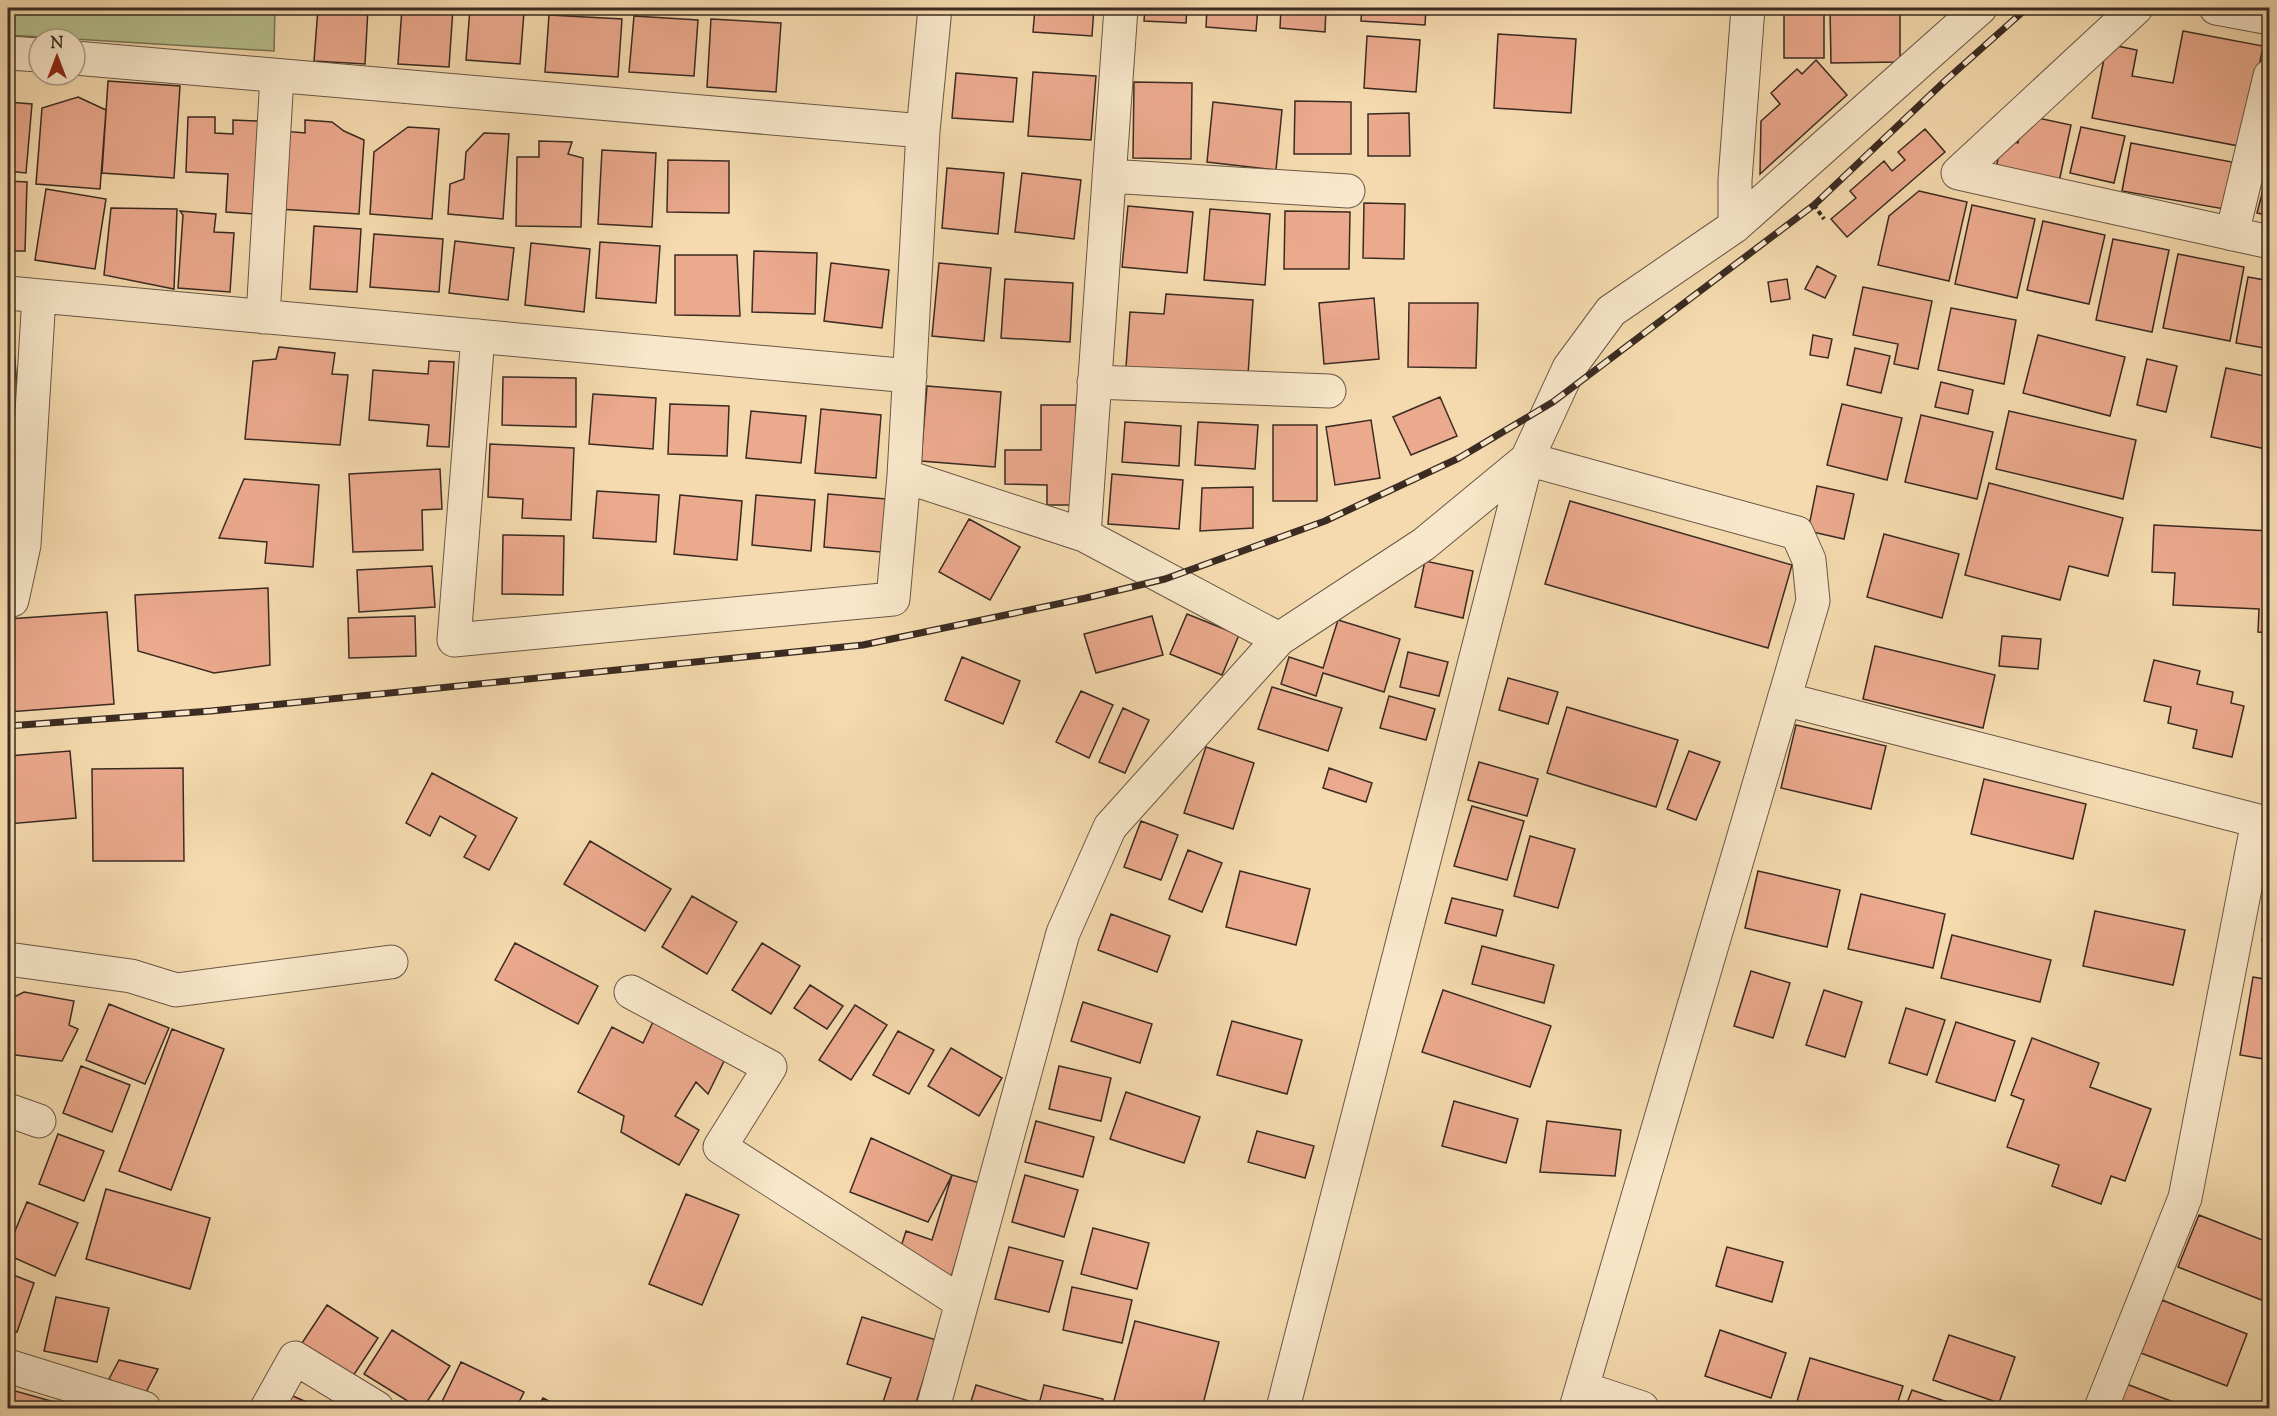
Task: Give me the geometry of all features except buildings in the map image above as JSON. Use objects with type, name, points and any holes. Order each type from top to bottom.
[{"type":"street","points":[[478,336],[454,640],[893,599],[904,476],[923,131],[935,8]]},
{"type":"street","points":[[1084,535],[1121,8]]},
{"type":"street","points":[[1735,226],[1735,180],[1748,8]]},
{"type":"street","points":[[1283,1408],[1527,459],[1569,368],[1611,311],[1735,226],[1980,8]]},
{"type":"street","points":[[2136,8],[1958,173],[2270,242]]},
{"type":"street","points":[[2216,8],[2270,18]]},
{"type":"street","points":[[8,53],[27,54]]},
{"type":"street","points":[[87,59],[923,131]]},
{"type":"street","points":[[263,317],[277,76]]},
{"type":"street","points":[[2232,234],[2270,76]]},
{"type":"street","points":[[1109,176],[1348,191]]},
{"type":"street","points":[[8,601],[12,600],[24,545],[23,295],[910,376]]},
{"type":"street","points":[[1095,382],[1329,391]]},
{"type":"street","points":[[933,1408],[1063,933],[1110,827],[1278,639],[1424,543],[1527,459]]},
{"type":"street","points":[[1527,459],[1797,533],[1809,560],[1813,601],[1579,1398],[1642,1408]]},
{"type":"street","points":[[904,476],[1084,535],[1278,639]]},
{"type":"street","points":[[1784,699],[2264,822],[2185,1198],[2101,1408]]},
{"type":"street","points":[[8,959],[131,976],[177,990],[391,962]]},
{"type":"street","points":[[632,992],[770,1067],[720,1147],[961,1302]]},
{"type":"street","points":[[8,1110],[39,1121]]},
{"type":"street","points":[[267,1408],[294,1358],[377,1408]]},
{"type":"street","points":[[8,1366],[144,1408]]},
{"type":"green space","points":[[8,8],[275,8],[274,51],[87,40],[87,27],[27,27],[27,36],[8,35]]},
{"type":"railway","points":[[8,726],[211,711],[863,645],[1165,579],[1325,521],[1459,458],[1553,402],[1814,205],[1945,81],[2027,8]]}]
